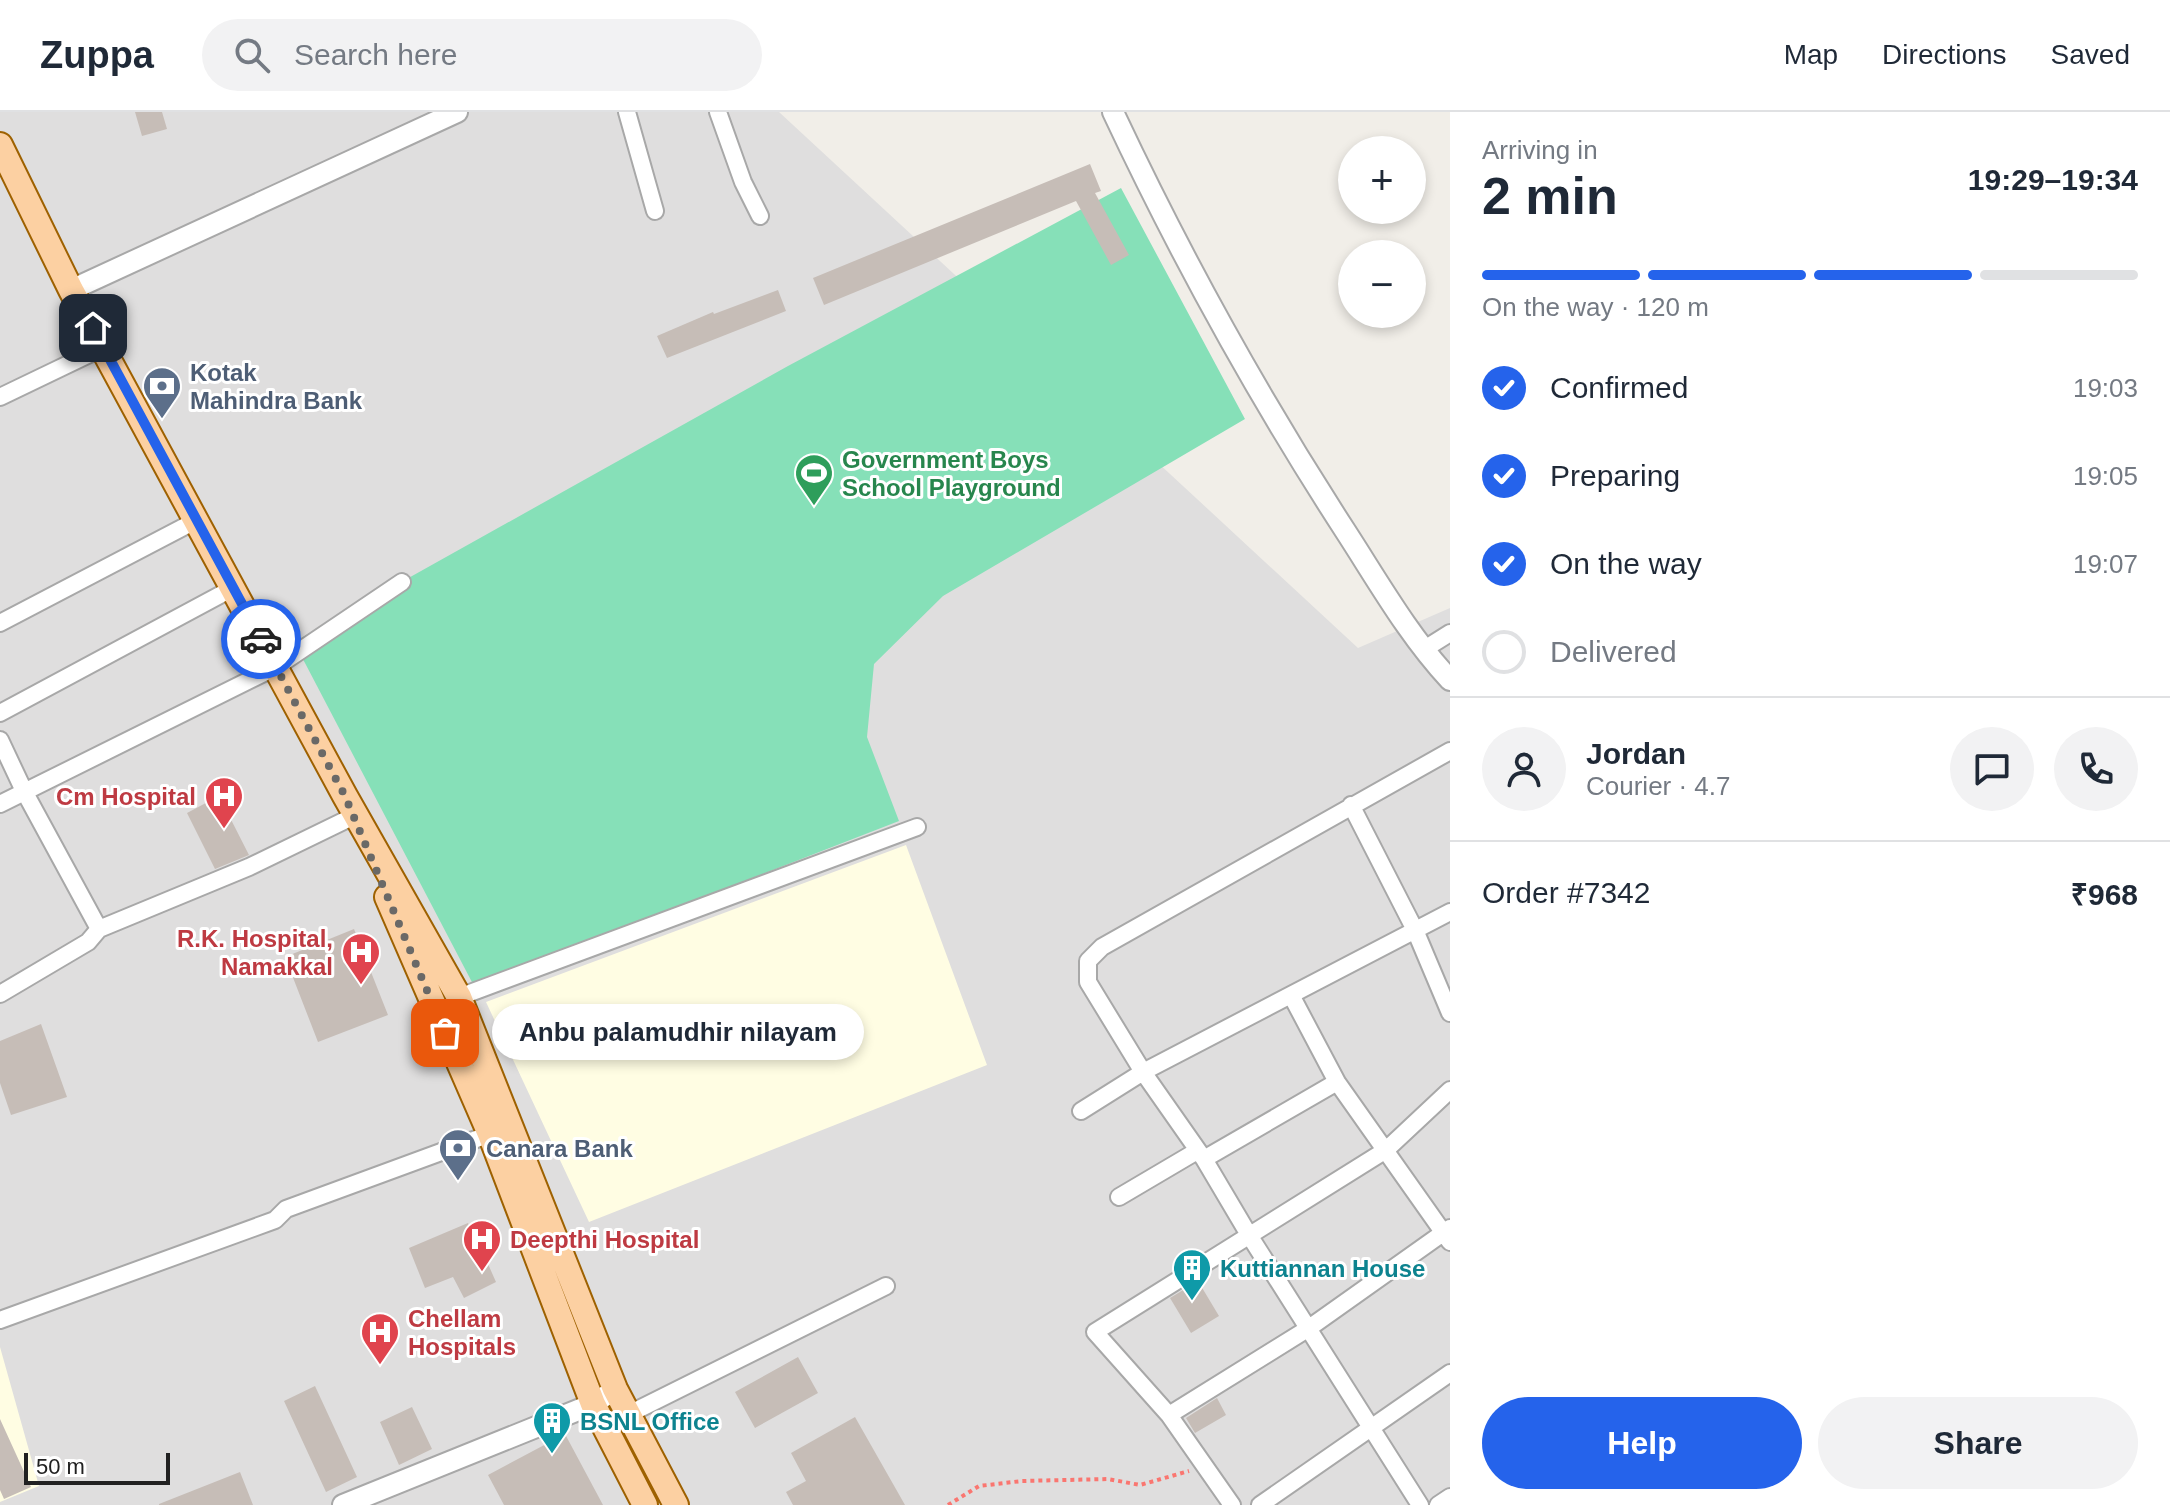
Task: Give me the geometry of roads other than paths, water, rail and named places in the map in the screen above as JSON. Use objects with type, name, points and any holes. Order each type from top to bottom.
[{"type":"main road","points":[[0,145],[71,290],[349,806],[459,997],[615,1389],[676,1505]]},
{"type":"main road","points":[[349,806],[433,1008],[490,1134],[593,1404],[645,1505]]},
{"type":"street","points":[[71,290],[457,112]]},
{"type":"street","points":[[627,112],[655,211]]},
{"type":"street","points":[[718,112],[743,182],[760,216]]},
{"type":"street","points":[[1113,112],[1158,208],[1298,457],[1423,650],[1450,680]]},
{"type":"street","points":[[0,397],[104,347]]},
{"type":"street","points":[[0,623],[197,520]]},
{"type":"street","points":[[0,804],[276,667],[402,582]]},
{"type":"street","points":[[0,713],[233,588]]},
{"type":"street","points":[[1423,650],[1450,633]]},
{"type":"street","points":[[0,740],[24,791],[99,929]]},
{"type":"street","points":[[1420,1505],[1201,1155],[1143,1072],[1088,982],[1088,961],[1102,947],[1450,751]]},
{"type":"street","points":[[1351,805],[1415,930],[1450,1013]]},
{"type":"street","points":[[0,994],[88,942],[99,929],[249,867],[349,806]]},
{"type":"street","points":[[459,997],[917,827]]},
{"type":"street","points":[[1081,1111],[1143,1072],[1450,912]]},
{"type":"street","points":[[1169,1415],[1309,1328],[1448,1234],[1337,1082],[1291,995]]},
{"type":"street","points":[[1119,1197],[1337,1082]]},
{"type":"street","points":[[1232,1505],[1169,1415],[1095,1332],[1386,1150],[1450,1090]]},
{"type":"street","points":[[0,1320],[275,1220],[286,1209],[490,1134]]},
{"type":"street","points":[[627,1415],[886,1286]]},
{"type":"street","points":[[1260,1505],[1450,1373]]},
{"type":"street","points":[[343,1505],[593,1404],[615,1389]]},
{"type":"street","points":[[1438,1505],[1450,1497]]},
{"type":"place","name":"Kotak Mahindra Bank","points":[[162,420]]},
{"type":"place","name":"Government Boys School Playground","points":[[814,507]]},
{"type":"place","name":"Cm Hospital","points":[[224,830]]},
{"type":"place","name":"R.K. Hospital, Namakkal","points":[[361,986]]},
{"type":"place","name":"Anbu palamudhir nilayam","points":[[445,1033]]},
{"type":"place","name":"Canara Bank","points":[[458,1182]]},
{"type":"place","name":"Deepthi Hospital","points":[[482,1273]]},
{"type":"place","name":"Kuttiannan House","points":[[1192,1302]]},
{"type":"place","name":"Chellam Hospitals","points":[[380,1366]]},
{"type":"place","name":"BSNL Office","points":[[552,1455]]}]
